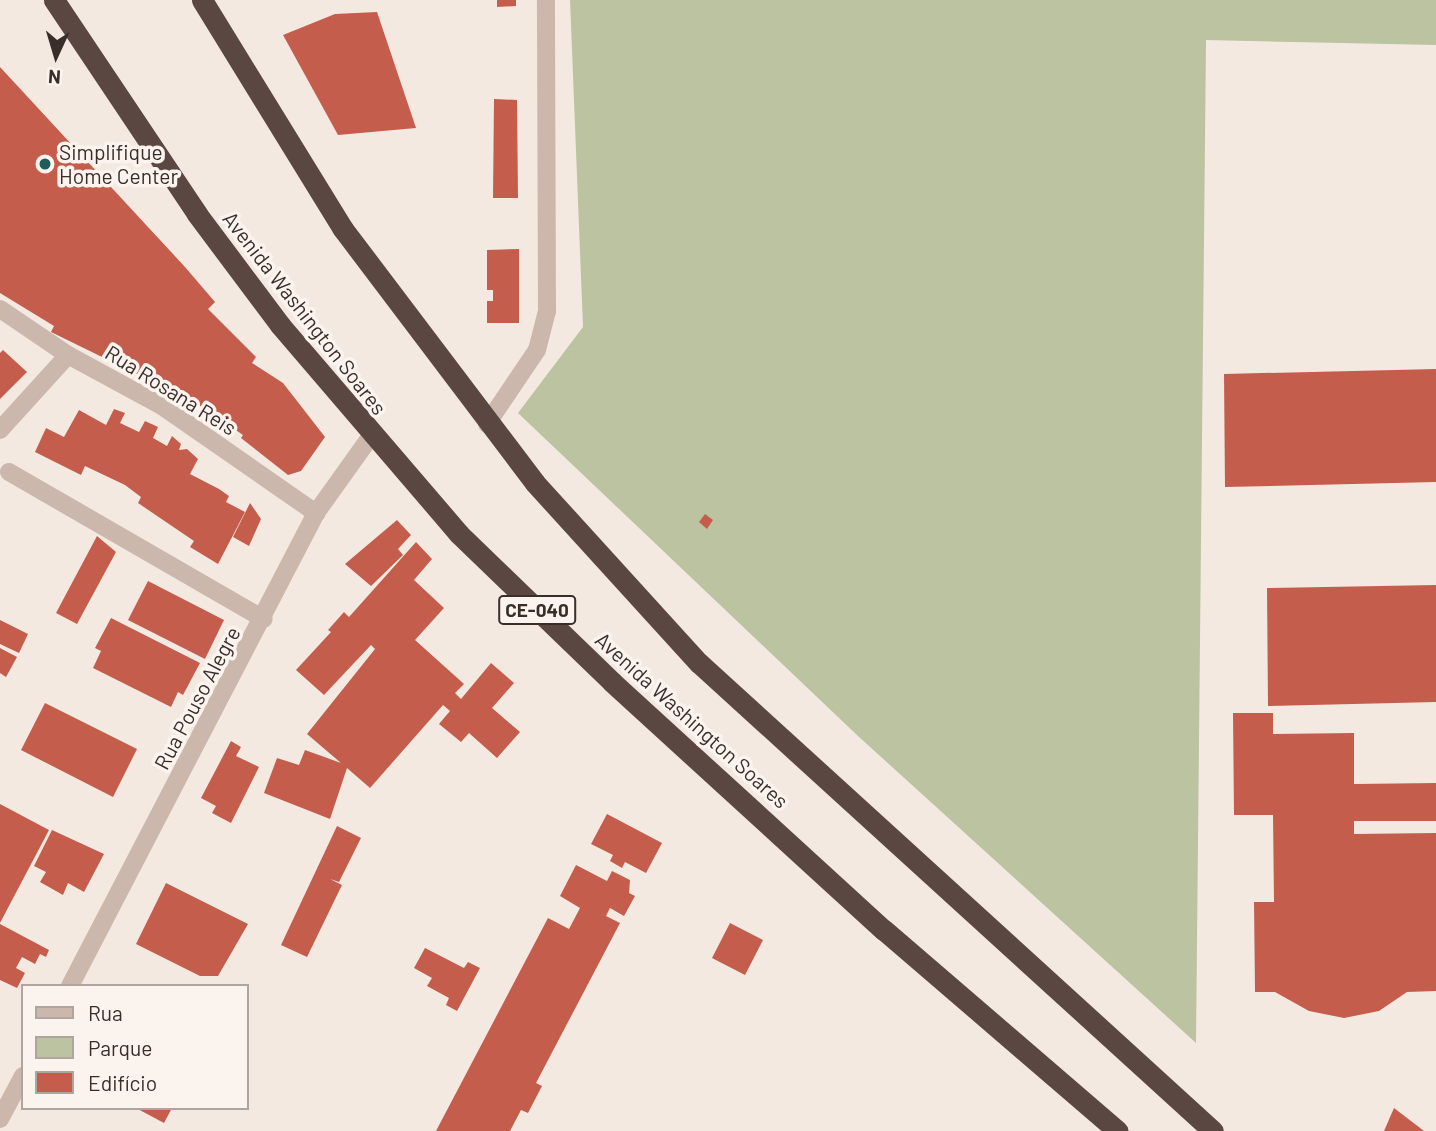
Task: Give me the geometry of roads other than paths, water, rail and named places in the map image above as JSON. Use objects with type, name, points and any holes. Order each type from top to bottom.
[{"type":"highway","name":"Avenida Washington Soares","points":[[54,0],[71,32],[123,99],[197,214],[279,325],[371,436],[459,534],[612,682],[884,930],[1118,1131]]},
{"type":"highway","points":[[71,32],[72,0]]},
{"type":"highway","points":[[202,0],[343,229],[487,424],[535,483],[699,663],[1213,1131]]},
{"type":"street","points":[[487,424],[537,350],[547,311],[546,0]]},
{"type":"street","name":"Rua Rosana Reis","points":[[0,309],[68,355],[162,406],[316,513]]},
{"type":"street","points":[[0,430],[68,355]]},
{"type":"street","name":"Rua Pouso Alegre","points":[[71,984],[264,619],[316,513],[371,436]]},
{"type":"street","points":[[9,472],[264,619]]},
{"type":"street","points":[[2,1112],[21,1079]]},
{"type":"place","name":"Simplifique Home Center","points":[[45,164]]}]
